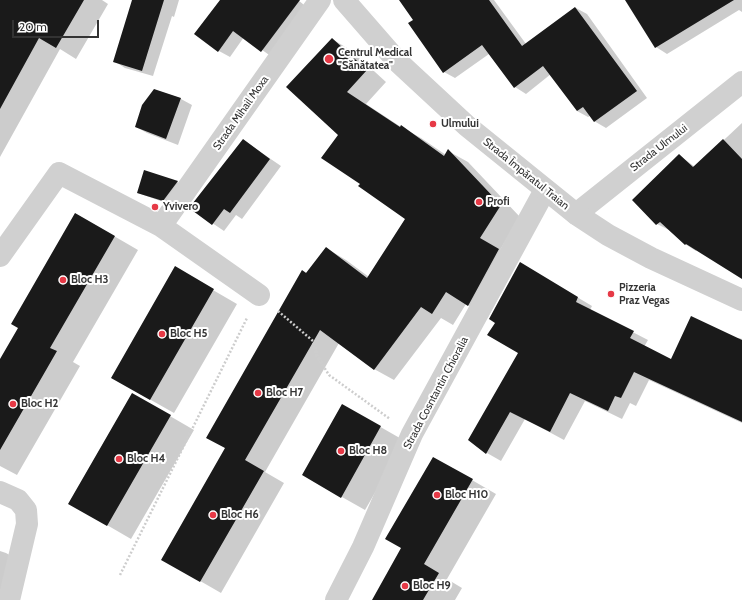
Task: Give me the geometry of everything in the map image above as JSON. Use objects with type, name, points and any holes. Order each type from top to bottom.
[{"type":"street","name":"Strada Mihail Moxa","points":[[161,226],[320,0]]},
{"type":"street","name":"Strada Împăratul Traian","points":[[344,0],[404,68],[467,126],[576,214],[626,245],[742,300]]},
{"type":"street","name":"Strada Ulmului","points":[[576,214],[742,82]]},
{"type":"street","points":[[0,256],[59,173],[161,226],[259,295]]},
{"type":"street","name":"Strada Cosntantin Chioralia","points":[[336,600],[363,547],[412,434],[545,190]]},
{"type":"street","points":[[0,492],[18,500],[26,510],[26,524],[9,600]]},
{"type":"path","points":[[120,575],[259,295],[313,341],[317,356],[329,375],[412,434]]},
{"type":"building","points":[[0,0],[84,0],[56,48],[39,38],[0,109]]},
{"type":"building","points":[[132,0],[164,0],[142,71],[113,62]]},
{"type":"building","points":[[220,0],[300,0],[261,52],[233,31],[218,52],[194,34]]},
{"type":"building","points":[[399,0],[489,0],[522,46],[575,7],[637,91],[594,122],[583,107],[577,111],[543,66],[514,88],[482,45],[443,73],[408,23],[413,20]]},
{"type":"building","points":[[625,0],[734,0],[655,48]]},
{"type":"building","points":[[332,38],[367,70],[347,92],[400,127],[401,125],[444,156],[448,149],[501,205],[480,238],[499,249],[468,306],[446,292],[432,314],[421,307],[374,370],[320,330],[245,460],[264,471],[200,582],[161,560],[225,448],[206,438],[302,270],[306,273],[326,247],[367,278],[405,219],[358,186],[360,184],[321,158],[338,135],[286,87]]},
{"type":"building","points":[[154,89],[181,98],[166,139],[135,127],[142,105]]},
{"type":"building","points":[[243,139],[270,159],[230,213],[224,209],[212,225],[189,208]]},
{"type":"building","points":[[723,139],[742,159],[742,279],[686,244],[685,245],[660,222],[656,225],[632,200],[679,154],[693,167]]},
{"type":"building","points":[[144,170],[178,181],[163,201],[137,193]]},
{"type":"building","name":"Bloc H3","points":[[75,213],[115,236],[50,348],[57,351],[0,450],[0,359],[18,328],[11,324]]},
{"type":"building","points":[[520,262],[578,297],[576,302],[634,331],[630,338],[671,359],[691,316],[742,340],[742,422],[634,372],[621,398],[615,396],[608,411],[570,393],[550,432],[510,412],[486,454],[468,440],[518,353],[487,335],[495,323],[489,319]]},
{"type":"building","name":"Bloc H5","points":[[175,266],[214,289],[150,400],[111,378]]},
{"type":"building","name":"Bloc H4","points":[[132,393],[171,415],[107,526],[68,504]]},
{"type":"building","name":"Bloc H8","points":[[342,404],[381,426],[341,498],[302,475]]},
{"type":"building","name":"Bloc H10","points":[[433,457],[473,479],[424,564],[439,573],[423,600],[372,600],[401,548],[385,539]]},
{"type":"place","name":"Centrul Medical \"Sănătatea\"","points":[[329,59]]},
{"type":"place","name":"Ulmului","points":[[433,124]]},
{"type":"place","name":"Profi","points":[[479,202]]},
{"type":"place","name":"Yvivero","points":[[155,207]]},
{"type":"place","name":"Bloc H3","points":[[63,280]]},
{"type":"place","name":"Pizzeria Praz Vegas","points":[[611,294]]},
{"type":"place","name":"Bloc H5","points":[[162,334]]},
{"type":"place","name":"Bloc H7","points":[[258,393]]},
{"type":"place","name":"Bloc H2","points":[[13,404]]},
{"type":"place","name":"Bloc H8","points":[[341,451]]},
{"type":"place","name":"Bloc H4","points":[[119,459]]},
{"type":"place","name":"Bloc H10","points":[[437,495]]},
{"type":"place","name":"Bloc H6","points":[[213,515]]},
{"type":"place","name":"Bloc H9","points":[[405,586]]}]
